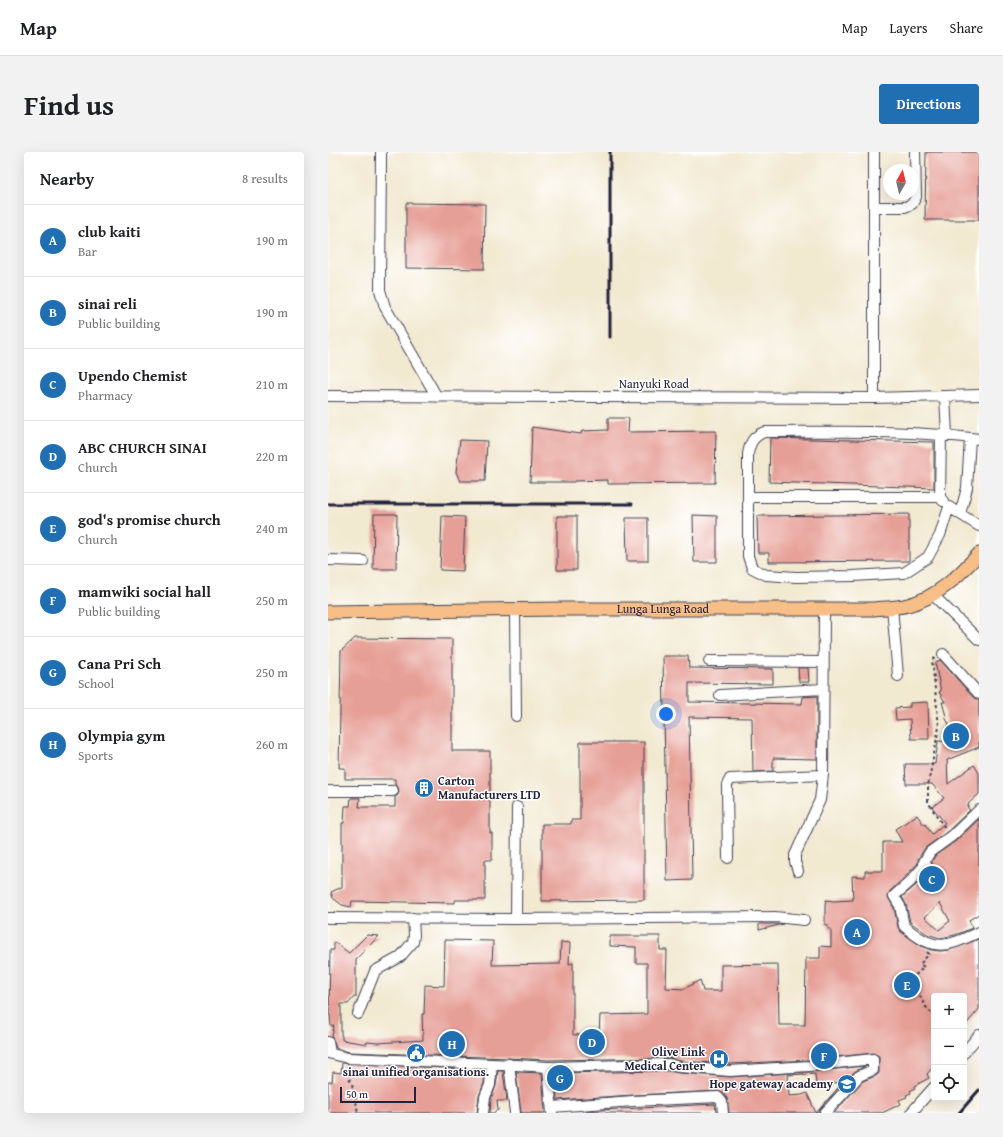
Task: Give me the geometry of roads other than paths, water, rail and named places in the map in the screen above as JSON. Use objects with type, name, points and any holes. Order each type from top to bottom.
[{"type":"main road","name":"Lunga Lunga Road","points":[[328,612],[874,609],[907,605],[933,596],[955,579],[979,554]]},
{"type":"street","points":[[381,152],[380,290],[385,307],[437,397]]},
{"type":"street","points":[[874,152],[874,398]]},
{"type":"street","points":[[874,207],[905,207],[912,204],[916,197],[915,152]]},
{"type":"street","name":"Nanyuki Road","points":[[328,396],[874,398],[979,396]]},
{"type":"street","points":[[945,396],[940,497],[949,507],[979,526]]},
{"type":"street","points":[[949,507],[940,535],[928,557],[904,572],[853,576],[796,577],[766,575],[752,568],[748,556],[748,454],[750,443],[757,435],[764,432],[909,432],[974,438],[960,514]]},
{"type":"street","points":[[748,497],[940,497]]},
{"type":"street","points":[[328,560],[363,561]]},
{"type":"street","points":[[933,596],[979,640]]},
{"type":"street","points":[[892,607],[898,676]]},
{"type":"street","points":[[798,871],[795,862],[795,855],[820,800],[823,775],[824,609]]},
{"type":"street","points":[[515,610],[516,716]]},
{"type":"street","points":[[943,654],[979,694]]},
{"type":"street","points":[[708,661],[823,662]]},
{"type":"street","points":[[720,695],[823,689]]},
{"type":"street","points":[[728,858],[727,785],[730,779],[823,775]]},
{"type":"street","points":[[328,791],[393,791]]},
{"type":"street","points":[[516,919],[518,807]]},
{"type":"street","points":[[979,810],[952,836],[930,852],[924,862],[926,864],[910,882],[894,896],[900,906],[904,926],[926,942],[942,945],[957,942],[979,932]]},
{"type":"street","points":[[328,918],[516,919],[775,917],[804,920]]},
{"type":"street","points":[[358,1014],[375,971],[400,957],[413,942],[413,918]]},
{"type":"street","points":[[967,1049],[979,1035]]},
{"type":"street","points":[[328,1042],[329,1053],[348,1058],[510,1064],[548,1068],[669,1064],[680,1067],[730,1071],[809,1066],[873,1059],[873,1070],[859,1076],[826,1113]]},
{"type":"street","points":[[483,1113],[485,1097],[490,1085],[492,1064]]},
{"type":"street","points":[[510,1064],[515,1113]]},
{"type":"street","points":[[548,1068],[552,1110],[633,1101],[718,1098],[722,1102],[722,1113]]},
{"type":"street","points":[[911,1113],[931,1090]]},
{"type":"railway","points":[[610,152],[610,337]]},
{"type":"railway","points":[[328,504],[632,504]]},
{"type":"railway","points":[[959,1113],[979,1090]]},
{"type":"place","name":"sinai reli","points":[[956,736]]},
{"type":"place","name":"Carton Manufacturers LTD","points":[[424,788]]},
{"type":"place","name":"Upendo Chemist","points":[[932,879]]},
{"type":"place","name":"club kaiti","points":[[857,932]]},
{"type":"place","name":"god's promise church","points":[[907,985]]},
{"type":"place","name":"ABC CHURCH SINAI","points":[[592,1042]]},
{"type":"place","name":"Olympia gym","points":[[452,1044]]},
{"type":"place","name":"sinai unified organisations.","points":[[416,1053]]},
{"type":"place","name":"mamwiki social hall","points":[[824,1056]]},
{"type":"place","name":"Olive Link Medical Center","points":[[719,1059]]},
{"type":"place","name":"Cana Pri Sch","points":[[560,1078]]},
{"type":"place","name":"Hope gateway academy","points":[[847,1084]]}]
